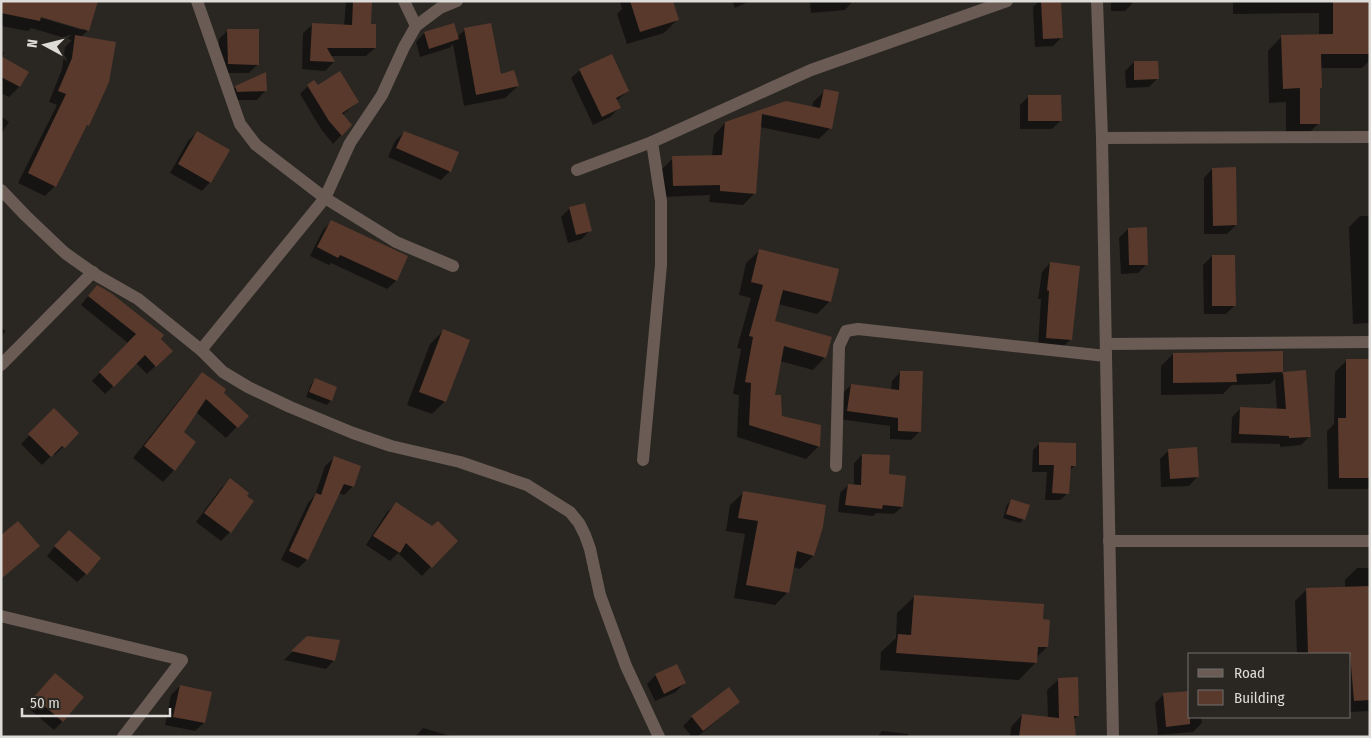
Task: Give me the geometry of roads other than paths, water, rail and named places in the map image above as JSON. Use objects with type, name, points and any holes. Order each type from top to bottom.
[{"type":"street","points":[[198,1],[240,124],[256,145],[325,198],[396,242],[453,266]]},
{"type":"street","points":[[404,1],[416,26]]},
{"type":"street","points":[[201,350],[325,198],[350,143],[382,95],[416,26],[440,8],[457,1]]},
{"type":"street","points":[[578,170],[652,142],[811,70],[1007,1]]},
{"type":"street","points":[[1097,1],[1102,138],[1113,737]]},
{"type":"street","points":[[1102,138],[1370,137]]},
{"type":"street","points":[[643,460],[661,265],[661,202],[652,142]]},
{"type":"street","points":[[1,190],[65,253],[138,300],[201,350],[223,372],[248,387],[290,407],[391,446],[460,462],[527,485],[570,512],[579,523],[585,535],[600,595],[626,666],[659,737]]},
{"type":"street","points":[[1,365],[93,272]]},
{"type":"street","points":[[836,466],[839,346],[846,331],[858,329],[1106,350],[1370,342]]},
{"type":"street","points":[[1109,541],[1370,541]]},
{"type":"street","points":[[1,616],[182,660],[123,737]]}]
